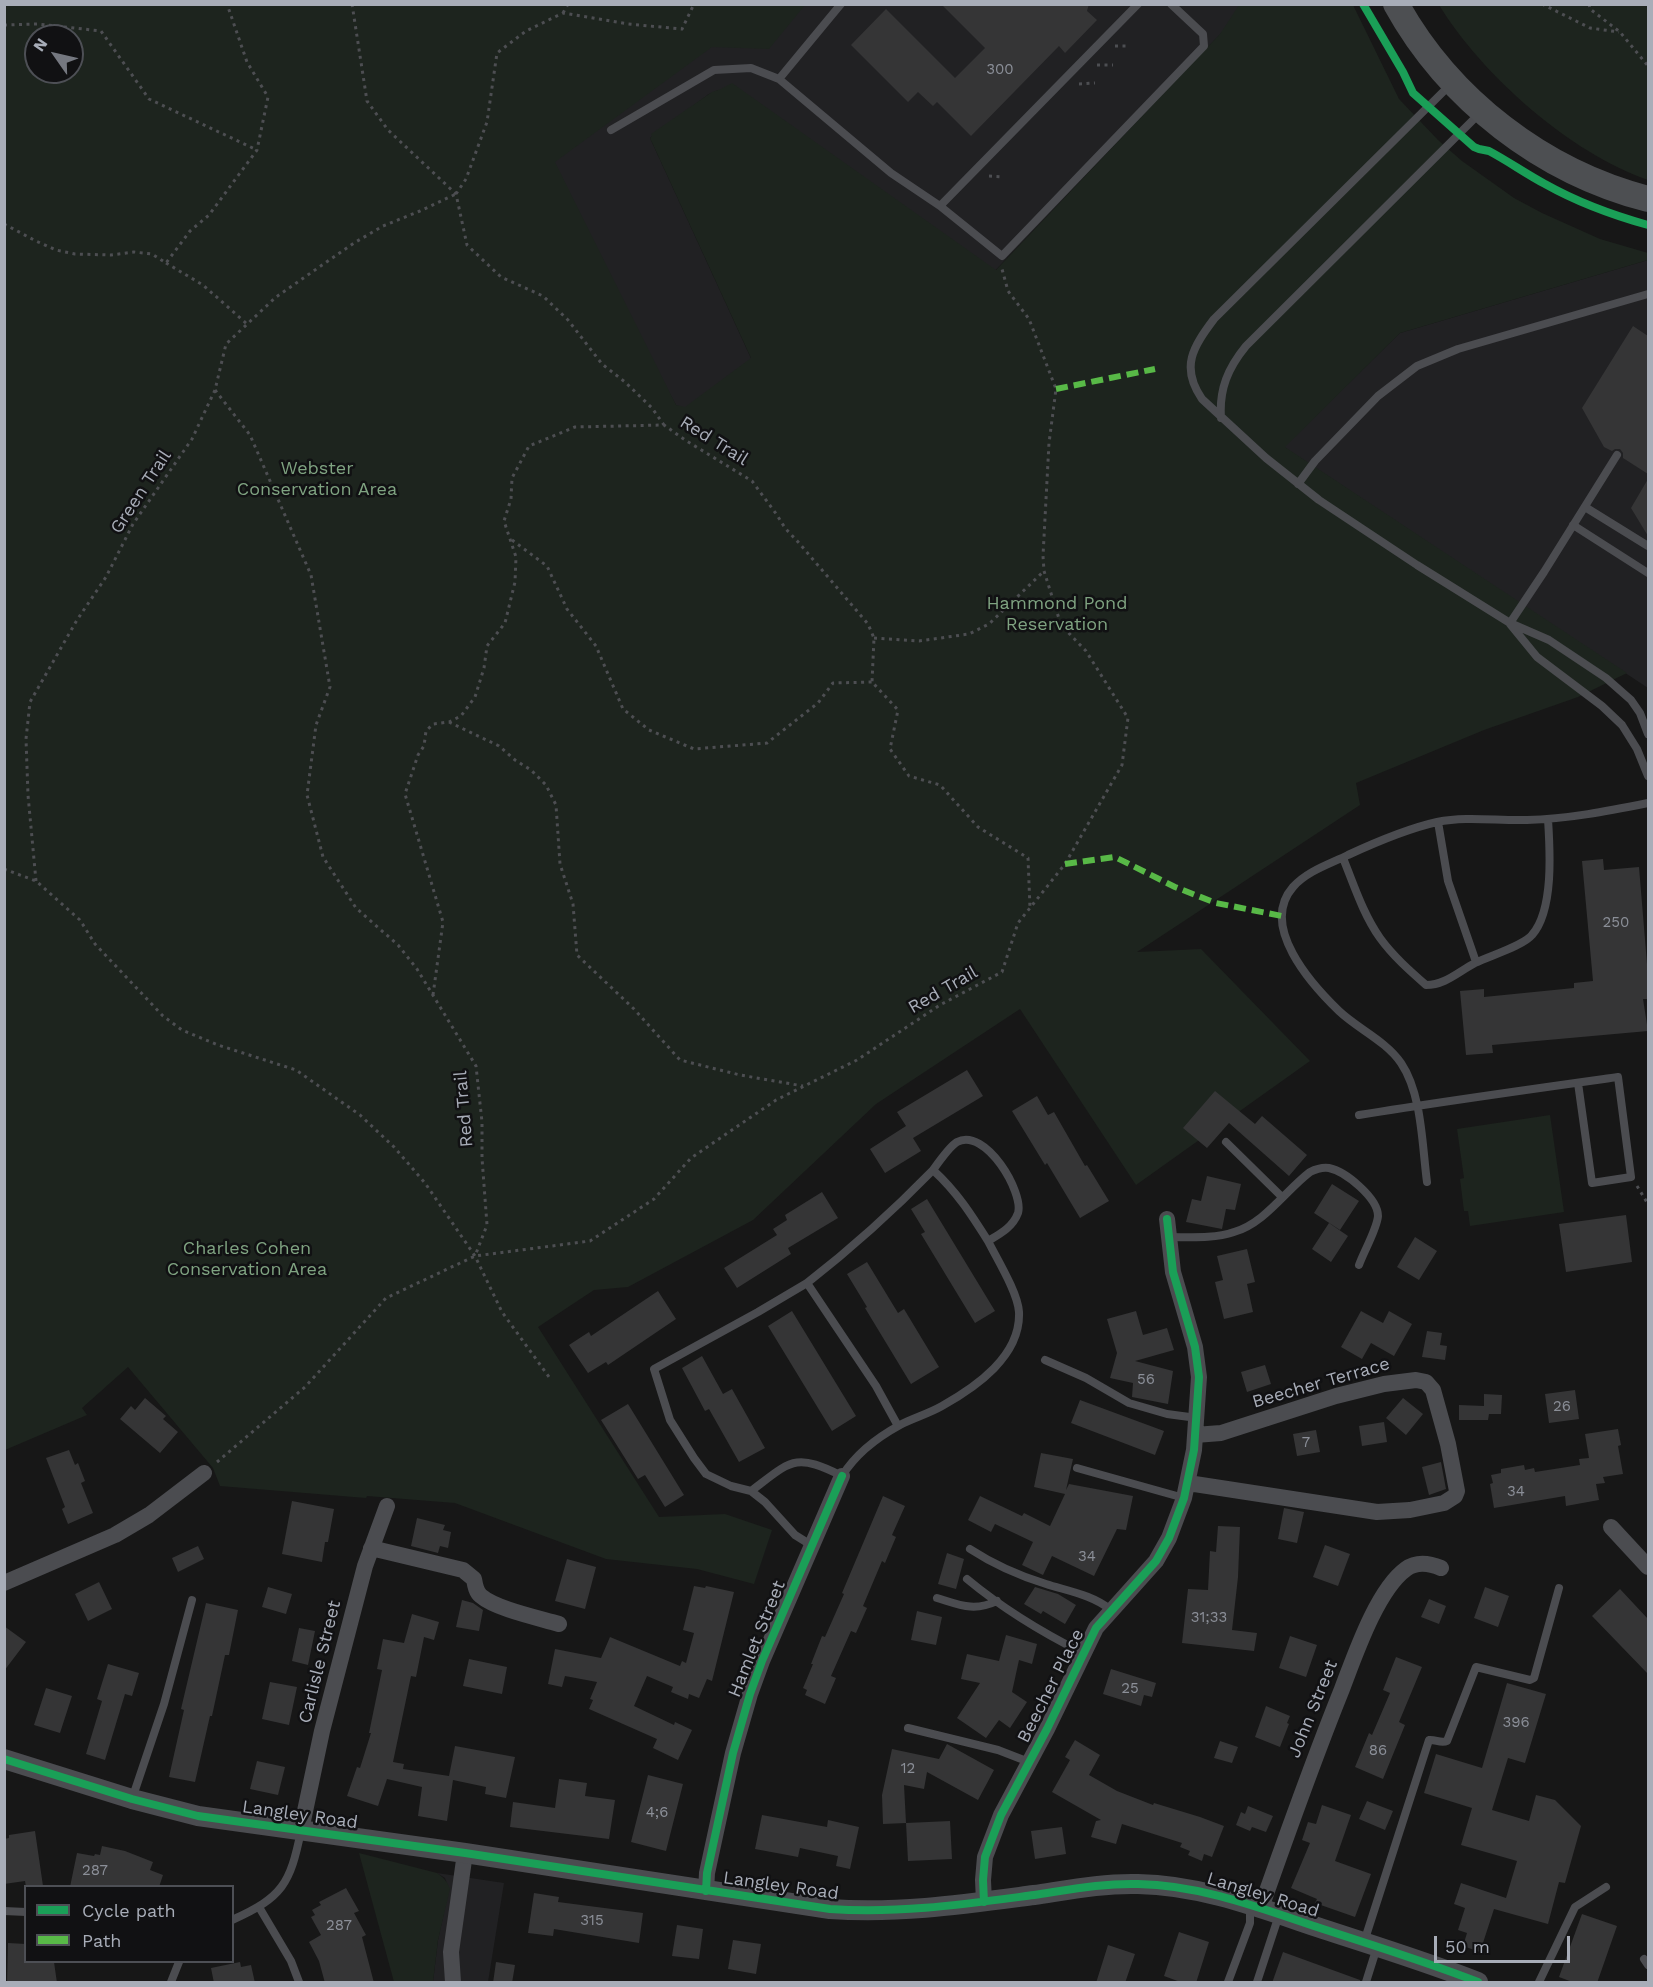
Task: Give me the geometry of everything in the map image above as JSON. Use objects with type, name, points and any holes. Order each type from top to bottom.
[{"type":"main road","points":[[1396,4],[1423,48],[1452,82],[1482,111],[1521,140],[1568,169],[1613,188],[1648,199]]},
{"type":"street","name":"Beecher Place","points":[[984,1902],[984,1871],[989,1843],[1001,1815],[1096,1628],[1141,1580],[1163,1551],[1186,1491],[1196,1436],[1199,1393],[1198,1361],[1176,1287],[1167,1219]]},
{"type":"street","name":"Beecher Terrace","points":[[1186,1491],[1377,1512],[1410,1510],[1444,1503],[1455,1496],[1457,1491],[1448,1444],[1433,1390],[1430,1385],[1421,1380],[1408,1380],[1354,1390],[1221,1433],[1196,1436]]},
{"type":"street","points":[[4,1583],[116,1535],[149,1515],[204,1473]]},
{"type":"street","name":"Hamlet Street","points":[[706,1891],[707,1873],[745,1709],[762,1661],[842,1476]]},
{"type":"street","name":"Carlisle Street","points":[[301,1830],[322,1731],[365,1566],[387,1506]]},
{"type":"street","points":[[1611,1527],[1648,1567]]},
{"type":"street","points":[[371,1548],[464,1570],[474,1578],[481,1596],[497,1605],[559,1624]]},
{"type":"street","name":"John Street","points":[[1264,1909],[1313,1762],[1354,1658],[1381,1601],[1392,1582],[1407,1568],[1422,1563],[1441,1568]]},
{"type":"street","name":"Langley Road","points":[[4,1759],[132,1799],[198,1816],[465,1853],[806,1906],[853,1910],[921,1909],[1105,1885],[1138,1884],[1197,1890],[1371,1944],[1478,1983]]},
{"type":"street","points":[[453,1983],[451,1952],[465,1853]]},
{"type":"lane","points":[[779,79],[841,4]]},
{"type":"lane","points":[[940,206],[1138,4]]},
{"type":"lane","points":[[611,130],[714,70],[750,68],[779,79],[891,173],[940,206],[1002,256],[1204,46],[1203,34],[1178,7]]},
{"type":"lane","points":[[1452,82],[1214,319],[1194,348],[1190,361],[1195,389],[1221,418],[1298,484],[1382,542],[1510,623],[1567,650],[1620,688],[1640,713],[1648,734]]},
{"type":"lane","points":[[1221,418],[1220,403],[1227,372],[1246,346],[1482,111]]},
{"type":"lane","points":[[1298,484],[1315,461],[1378,396],[1417,366],[1458,349],[1648,294]]},
{"type":"lane","points":[[1510,623],[1617,454]]},
{"type":"lane","points":[[1585,507],[1648,546]]},
{"type":"lane","points":[[1573,525],[1648,573]]},
{"type":"lane","points":[[1510,623],[1538,657],[1618,721],[1629,736],[1648,776]]},
{"type":"lane","points":[[1427,1182],[1417,1105],[1409,1078],[1401,1063],[1390,1051],[1339,1011],[1294,957],[1286,942],[1282,916],[1288,893],[1302,878],[1343,858],[1390,837],[1438,822],[1461,819],[1548,819],[1600,813],[1648,803]]},
{"type":"lane","points":[[1343,858],[1360,901],[1380,938],[1394,955],[1426,985],[1435,985],[1446,981],[1476,962],[1532,936],[1543,917],[1550,850],[1548,819]]},
{"type":"lane","points":[[1438,822],[1448,881],[1476,962]]},
{"type":"lane","points":[[1359,1115],[1618,1077],[1631,1177],[1592,1183],[1578,1083]]},
{"type":"lane","points":[[811,1545],[795,1535],[765,1502],[751,1491],[731,1486],[706,1473],[670,1420],[654,1369],[807,1283],[876,1226],[933,1170],[957,1142],[968,1140],[979,1142],[991,1150],[1003,1167],[1018,1199],[1019,1211],[1009,1228],[988,1241]]},
{"type":"lane","points":[[1226,1142],[1282,1197]]},
{"type":"lane","points":[[1168,1237],[1214,1236],[1239,1231],[1254,1222],[1306,1176],[1322,1168],[1328,1168],[1341,1173],[1358,1185],[1373,1201],[1378,1214],[1359,1265]]},
{"type":"lane","name":"Hamlet Street","points":[[842,1476],[850,1462],[861,1452],[898,1426],[941,1407],[978,1383],[1002,1360],[1018,1332],[1019,1310],[1010,1285],[988,1241],[967,1206],[933,1170]]},
{"type":"lane","points":[[807,1283],[876,1386],[898,1426]]},
{"type":"lane","points":[[1045,1360],[1086,1378],[1129,1403],[1167,1414],[1197,1418]]},
{"type":"lane","points":[[751,1491],[781,1468],[793,1462],[813,1462],[842,1476]]},
{"type":"lane","points":[[1077,1468],[1186,1491]]},
{"type":"lane","points":[[970,1549],[1034,1580],[1097,1601],[1111,1610]]},
{"type":"lane","points":[[967,1579],[997,1601],[1083,1653]]},
{"type":"lane","points":[[1366,1983],[1371,1944],[1429,1740],[1433,1739],[1443,1743],[1447,1741],[1476,1667],[1530,1680],[1534,1678],[1559,1588]]},
{"type":"lane","points":[[937,1598],[970,1607],[986,1606],[997,1601]]},
{"type":"lane","points":[[132,1799],[161,1712],[192,1600]]},
{"type":"lane","points":[[908,1728],[998,1750],[1029,1762]]},
{"type":"lane","points":[[234,1919],[259,1907],[274,1896],[287,1880],[301,1830]]},
{"type":"lane","points":[[1539,1983],[1575,1907],[1606,1887]]},
{"type":"lane","points":[[259,1907],[291,1961],[299,1983]]},
{"type":"lane","points":[[1228,1983],[1250,1923],[1264,1909]]},
{"type":"lane","points":[[1257,1983],[1264,1909]]},
{"type":"lane","points":[[4,1911],[24,1912]]},
{"type":"lane","points":[[171,1983],[179,1963]]},
{"type":"path","points":[[166,263],[190,231],[209,215],[257,150],[268,97],[247,63],[227,4]]},
{"type":"path","points":[[456,194],[465,179],[487,122],[497,52],[526,31],[563,13],[568,4]]},
{"type":"path","points":[[563,13],[628,24],[682,29],[694,4]]},
{"type":"path","points":[[1542,4],[1590,28],[1620,32]]},
{"type":"path","points":[[1588,4],[1590,9],[1620,32],[1648,66]]},
{"type":"path","points":[[351,5],[367,100],[388,130],[456,194],[467,245],[501,277],[543,296],[568,320],[602,364],[652,408],[664,425]]},
{"type":"path","points":[[4,25],[38,24],[101,31],[149,99],[257,150]]},
{"type":"path","points":[[1114,46],[1130,46]]},
{"type":"path","points":[[1096,65],[1113,65]]},
{"type":"path","points":[[1077,84],[1095,83]]},
{"type":"path","points":[[990,177],[1004,177]]},
{"type":"path","points":[[4,224],[36,242],[75,254],[111,255],[134,252],[153,254],[203,285],[247,324]]},
{"type":"path","points":[[215,390],[250,435],[311,575],[330,687],[316,725],[307,795],[322,857],[356,908],[398,945],[417,969],[433,995]]},
{"type":"path","points":[[510,539],[547,566],[567,609],[596,646],[623,709],[650,729],[694,749],[767,743],[818,703],[833,683],[872,682]]},
{"type":"path","points":[[1030,908],[1028,858],[978,827],[940,785],[909,776],[890,749],[898,710],[872,682],[874,638],[919,641],[969,634],[989,624],[1044,571]]},
{"type":"path","points":[[449,722],[499,746],[546,784],[556,805],[560,864],[573,904],[577,955],[634,1009],[680,1060],[740,1075],[804,1086]]},
{"type":"path","points":[[4,869],[36,881],[80,920],[95,944],[163,1016],[182,1030],[218,1045],[296,1070],[360,1115],[394,1147],[425,1183],[475,1256],[502,1312],[549,1377]]},
{"type":"path","points":[[1631,1177],[1648,1204]]},
{"type":"path","points":[[204,1473],[305,1387],[386,1298],[475,1256]]},
{"type":"shaded area","points":[[773,5],[1248,5],[987,279],[719,90],[709,94],[650,138],[760,378],[688,407],[681,407],[676,405],[521,125]]},
{"type":"shaded area","points":[[1648,260],[1648,688],[1284,447],[1400,333]]},
{"type":"shaded area","points":[[437,1873],[504,1883],[488,1982],[433,1982],[438,1940],[449,1889],[445,1878]]},
{"type":"green space","points":[[5,5],[805,5],[769,49],[712,47],[555,162],[676,405],[685,407],[751,358],[650,138],[651,134],[712,92],[732,83],[996,270],[1220,34],[1239,5],[1353,5],[1399,99],[1438,140],[1462,161],[1514,198],[1542,213],[1600,239],[1648,253],[1648,260],[1400,333],[1285,447],[1627,673],[1578,697],[1484,730],[1356,783],[1360,805],[1137,952],[1201,949],[1310,1061],[1136,1185],[1020,1009],[876,1104],[753,1220],[628,1287],[594,1290],[538,1327],[659,1517],[725,1514],[772,1530],[754,1584],[697,1569],[606,1559],[455,1503],[220,1486],[213,1468],[128,1367],[82,1408],[87,1415],[5,1450]]},
{"type":"green space","points":[[1439,5],[1648,5],[1648,180],[1618,168],[1588,151],[1530,109],[1479,58],[1457,32]]},
{"type":"green space","points":[[1550,1115],[1564,1212],[1470,1226],[1468,1211],[1464,1211],[1460,1179],[1464,1178],[1457,1129]]},
{"type":"green space","points":[[359,1853],[437,1873],[448,1884],[450,1889],[438,1940],[433,1982],[394,1982]]},
{"type":"building","points":[[941,4],[1089,4],[1087,11],[1097,20],[1065,53],[1059,46],[971,136],[937,102],[933,106],[918,92],[908,102],[851,45],[886,9],[955,78],[985,48]]},
{"type":"building","points":[[1633,326],[1648,336],[1648,474],[1623,458],[1620,449],[1612,451],[1604,447],[1582,408]]},
{"type":"building","points":[[1648,479],[1648,536],[1631,508]]},
{"type":"building","points":[[1603,859],[1604,870],[1639,867],[1648,976],[1648,999],[1643,999],[1648,1031],[1492,1045],[1493,1053],[1466,1055],[1460,991],[1484,989],[1484,997],[1574,988],[1574,983],[1593,981],[1582,861]]},
{"type":"building","points":[[967,1070],[983,1096],[913,1138],[921,1151],[885,1173],[870,1149],[906,1126],[897,1112]]},
{"type":"building","points":[[1215,1091],[1255,1124],[1262,1116],[1307,1155],[1289,1176],[1229,1123],[1207,1148],[1183,1128]]},
{"type":"building","points":[[1037,1096],[1048,1115],[1054,1112],[1085,1166],[1087,1165],[1109,1201],[1080,1218],[1012,1111]]},
{"type":"building","points":[[1207,1176],[1241,1184],[1235,1210],[1226,1209],[1222,1229],[1186,1222],[1192,1199],[1201,1201]]},
{"type":"building","points":[[1332,1184],[1359,1201],[1340,1230],[1314,1213]]},
{"type":"building","points":[[822,1192],[838,1218],[788,1248],[791,1254],[737,1288],[724,1268],[777,1235],[773,1229],[787,1220],[785,1215]]},
{"type":"building","points":[[927,1199],[995,1311],[975,1323],[921,1234],[925,1232],[911,1209]]},
{"type":"building","points":[[1626,1215],[1632,1262],[1566,1272],[1559,1224]]},
{"type":"building","points":[[1329,1223],[1348,1236],[1331,1262],[1312,1249]]},
{"type":"building","points":[[1415,1237],[1437,1251],[1419,1280],[1397,1267]]},
{"type":"building","points":[[1247,1249],[1255,1282],[1247,1284],[1253,1312],[1224,1319],[1215,1282],[1223,1280],[1217,1256]]},
{"type":"building","points":[[867,1262],[898,1313],[904,1309],[939,1367],[911,1384],[847,1274]]},
{"type":"building","points":[[658,1291],[676,1319],[608,1365],[606,1362],[588,1373],[569,1345],[589,1332],[591,1336]]},
{"type":"building","points":[[792,1311],[856,1416],[832,1431],[768,1326]]},
{"type":"building","points":[[1136,1311],[1143,1335],[1167,1328],[1174,1350],[1135,1361],[1173,1371],[1168,1404],[1132,1397],[1133,1383],[1110,1378],[1117,1353],[1107,1319]]},
{"type":"building","points":[[1361,1311],[1383,1323],[1389,1311],[1412,1324],[1394,1356],[1371,1343],[1362,1359],[1341,1347]]},
{"type":"building","points":[[1427,1331],[1442,1333],[1440,1345],[1447,1346],[1445,1360],[1422,1357]]},
{"type":"building","points":[[702,1356],[723,1394],[732,1389],[765,1448],[739,1462],[709,1409],[705,1411],[682,1368]]},
{"type":"building","points":[[1265,1365],[1271,1384],[1247,1392],[1241,1372]]},
{"type":"building","points":[[1575,1390],[1579,1419],[1549,1423],[1545,1394]]},
{"type":"building","points":[[1484,1394],[1502,1395],[1501,1414],[1489,1414],[1488,1420],[1459,1420],[1459,1405],[1484,1406]]},
{"type":"building","points":[[145,1398],[166,1416],[163,1419],[178,1432],[160,1453],[120,1419],[131,1406],[135,1410]]},
{"type":"building","points":[[1403,1398],[1423,1414],[1406,1435],[1386,1418]]},
{"type":"building","points":[[1080,1400],[1164,1431],[1155,1455],[1071,1423]]},
{"type":"building","points":[[628,1404],[684,1495],[665,1507],[645,1475],[638,1479],[601,1420]]},
{"type":"building","points":[[1384,1422],[1387,1442],[1362,1446],[1359,1426]]},
{"type":"building","points":[[1618,1429],[1621,1445],[1618,1446],[1623,1474],[1603,1477],[1605,1483],[1596,1484],[1599,1500],[1566,1506],[1565,1496],[1494,1508],[1490,1484],[1493,1483],[1491,1475],[1501,1473],[1501,1469],[1524,1465],[1525,1470],[1534,1468],[1535,1472],[1580,1465],[1579,1459],[1589,1458],[1585,1434]]},
{"type":"building","points":[[1316,1430],[1320,1452],[1297,1456],[1293,1434]]},
{"type":"building","points":[[69,1450],[75,1465],[78,1463],[85,1481],[81,1483],[93,1513],[68,1524],[62,1509],[65,1507],[46,1458]]},
{"type":"building","points":[[1041,1453],[1073,1459],[1066,1490],[1069,1484],[1133,1496],[1126,1530],[1117,1529],[1094,1576],[1052,1556],[1043,1575],[1022,1565],[1033,1542],[995,1524],[991,1532],[968,1520],[980,1496],[1022,1516],[1024,1513],[1050,1526],[1065,1494],[1034,1487]]},
{"type":"building","points":[[1441,1462],[1446,1489],[1429,1495],[1422,1467]]},
{"type":"building","points":[[883,1496],[905,1506],[892,1535],[896,1537],[885,1563],[882,1561],[863,1606],[867,1608],[856,1633],[851,1631],[831,1676],[836,1678],[825,1704],[805,1695],[807,1690],[803,1688],[822,1636],[825,1637],[844,1594],[842,1593]]},
{"type":"building","points":[[292,1501],[334,1509],[322,1562],[282,1554]]},
{"type":"building","points":[[1284,1508],[1304,1512],[1297,1543],[1278,1539]]},
{"type":"building","points":[[417,1518],[445,1525],[443,1530],[451,1532],[448,1548],[440,1546],[438,1553],[411,1546]]},
{"type":"building","points":[[1218,1526],[1240,1527],[1238,1577],[1232,1630],[1257,1633],[1254,1651],[1182,1643],[1188,1589],[1208,1590],[1210,1551],[1216,1552]]},
{"type":"building","points":[[1325,1545],[1350,1554],[1338,1586],[1313,1577]]},
{"type":"building","points":[[198,1546],[204,1559],[178,1572],[172,1558]]},
{"type":"building","points":[[947,1553],[964,1559],[956,1589],[938,1584]]},
{"type":"building","points":[[567,1559],[596,1567],[585,1609],[555,1601]]},
{"type":"building","points":[[99,1582],[112,1609],[88,1621],[75,1594]]},
{"type":"building","points":[[694,1586],[734,1592],[712,1681],[707,1679],[699,1698],[689,1694],[688,1699],[671,1692],[673,1687],[647,1676],[634,1706],[674,1725],[675,1722],[692,1730],[678,1760],[653,1748],[657,1739],[589,1709],[593,1700],[590,1699],[597,1682],[565,1676],[562,1687],[548,1684],[555,1649],[601,1658],[610,1637],[680,1666],[682,1661],[686,1663],[694,1633],[683,1630]]},
{"type":"building","points":[[268,1587],[292,1594],[286,1614],[262,1607]]},
{"type":"building","points":[[1035,1587],[1058,1594],[1076,1605],[1065,1624],[1043,1611],[1041,1614],[1024,1604]]},
{"type":"building","points":[[1485,1587],[1509,1596],[1498,1627],[1474,1618]]},
{"type":"building","points":[[1620,1589],[1648,1619],[1648,1674],[1592,1616]]},
{"type":"building","points":[[1429,1599],[1446,1606],[1439,1624],[1421,1617]]},
{"type":"building","points":[[462,1600],[473,1603],[483,1610],[479,1631],[456,1627]]},
{"type":"building","points":[[206,1603],[238,1610],[229,1655],[225,1655],[195,1782],[169,1777],[184,1710],[181,1709]]},
{"type":"building","points":[[917,1611],[942,1617],[936,1645],[911,1640]]},
{"type":"building","points":[[412,1614],[439,1622],[434,1640],[424,1637],[416,1677],[411,1676],[393,1762],[404,1764],[403,1769],[449,1776],[455,1746],[515,1757],[506,1798],[485,1794],[486,1787],[453,1780],[447,1821],[418,1816],[422,1787],[387,1779],[378,1806],[347,1796],[357,1767],[360,1768],[371,1733],[369,1733],[382,1670],[377,1669],[383,1639],[404,1643]]},
{"type":"building","points":[[4,1626],[26,1642],[4,1671]]},
{"type":"building","points":[[299,1628],[315,1631],[308,1665],[292,1661]]},
{"type":"building","points":[[1006,1635],[1037,1644],[1032,1664],[1019,1660],[1012,1692],[1027,1702],[1010,1728],[999,1720],[986,1738],[957,1718],[980,1683],[961,1679],[967,1654],[999,1661]]},
{"type":"building","points":[[1290,1636],[1317,1645],[1306,1677],[1279,1668]]},
{"type":"building","points":[[1396,1657],[1422,1667],[1399,1722],[1405,1725],[1383,1779],[1355,1767],[1369,1733],[1372,1735],[1390,1693],[1383,1690]]},
{"type":"building","points":[[469,1659],[507,1667],[502,1694],[463,1686]]},
{"type":"building","points":[[108,1664],[139,1673],[132,1696],[125,1694],[105,1760],[86,1754],[102,1701],[97,1699]]},
{"type":"building","points":[[1111,1669],[1156,1683],[1152,1697],[1144,1695],[1141,1706],[1103,1694]]},
{"type":"building","points":[[270,1682],[297,1687],[289,1725],[262,1719]]},
{"type":"building","points":[[1507,1683],[1546,1694],[1525,1763],[1508,1758],[1492,1810],[1529,1821],[1536,1795],[1555,1800],[1581,1826],[1565,1883],[1559,1882],[1548,1924],[1494,1909],[1480,1952],[1463,1946],[1467,1933],[1458,1930],[1465,1908],[1454,1904],[1461,1883],[1506,1898],[1517,1861],[1461,1845],[1472,1808],[1424,1793],[1436,1754],[1482,1768]]},
{"type":"building","points":[[46,1688],[72,1696],[60,1733],[34,1725]]},
{"type":"building","points":[[1266,1706],[1290,1716],[1280,1747],[1255,1737]]},
{"type":"building","points":[[1075,1740],[1100,1755],[1089,1775],[1117,1791],[1153,1805],[1154,1803],[1224,1826],[1212,1857],[1204,1854],[1202,1861],[1188,1855],[1190,1851],[1180,1847],[1182,1843],[1122,1824],[1116,1844],[1091,1837],[1096,1821],[1101,1820],[1052,1792],[1070,1760],[1065,1757]]},
{"type":"building","points":[[1220,1741],[1238,1747],[1232,1763],[1214,1758]]},
{"type":"building","points":[[947,1744],[994,1770],[978,1800],[927,1772],[924,1789],[904,1785],[906,1823],[883,1824],[882,1795],[892,1749],[939,1759]]},
{"type":"building","points":[[257,1761],[285,1767],[278,1795],[250,1789]]},
{"type":"building","points":[[648,1775],[683,1784],[666,1851],[631,1842]]},
{"type":"building","points":[[559,1779],[587,1783],[585,1796],[615,1800],[609,1839],[510,1827],[513,1802],[555,1808]]},
{"type":"building","points":[[1367,1801],[1393,1811],[1385,1830],[1359,1819]]},
{"type":"building","points":[[1322,1805],[1351,1815],[1335,1861],[1371,1874],[1355,1917],[1315,1903],[1317,1899],[1291,1888],[1310,1843],[1302,1840],[1308,1822],[1316,1824]]},
{"type":"building","points":[[1248,1806],[1273,1816],[1266,1832],[1252,1827],[1250,1831],[1236,1825],[1241,1812],[1245,1814]]},
{"type":"building","points":[[762,1815],[827,1827],[828,1820],[859,1827],[850,1869],[836,1866],[838,1856],[800,1848],[798,1857],[755,1849]]},
{"type":"building","points":[[950,1821],[952,1859],[908,1861],[906,1823]]},
{"type":"building","points":[[1062,1827],[1066,1854],[1035,1859],[1031,1831]]},
{"type":"building","points":[[35,1831],[43,1885],[26,1885],[25,1881],[4,1884],[4,1839],[9,1838],[9,1835]]},
{"type":"building","points":[[102,1846],[125,1851],[153,1862],[150,1870],[163,1875],[160,1885],[70,1885],[77,1853],[100,1855]]},
{"type":"building","points":[[346,1888],[359,1911],[354,1913],[366,1935],[362,1937],[374,1983],[325,1983],[319,1961],[309,1942],[321,1935],[311,1917],[315,1915],[312,1910],[321,1905],[319,1902]]},
{"type":"building","points":[[534,1893],[559,1897],[558,1902],[643,1913],[639,1943],[554,1929],[553,1936],[528,1933]]},
{"type":"building","points":[[1582,1914],[1617,1926],[1597,1983],[1575,1983],[1559,1977]]},
{"type":"building","points":[[677,1925],[703,1929],[699,1959],[672,1956]]},
{"type":"building","points":[[1179,1932],[1209,1942],[1196,1983],[1183,1983],[1164,1976]]},
{"type":"building","points":[[733,1940],[761,1944],[756,1974],[728,1969]]},
{"type":"building","points":[[8,1943],[24,1944],[24,1963],[54,1963],[57,1983],[7,1983]]},
{"type":"building","points":[[1108,1945],[1135,1954],[1125,1983],[1096,1983]]},
{"type":"building","points":[[1283,1952],[1360,1980],[1360,1983],[1272,1983]]},
{"type":"building","points":[[240,1962],[241,1967],[251,1965],[255,1983],[214,1983],[211,1968]]},
{"type":"building","points":[[496,1962],[515,1965],[512,1983],[493,1983]]},
{"type":"marked path","points":[[1056,389],[1155,369]]},
{"type":"marked path","points":[[1065,864],[1115,857],[1175,887],[1216,903],[1282,916]]},
{"type":"cycle path","points":[[1363,4],[1413,93],[1474,147],[1489,151],[1570,197],[1648,225]]},
{"type":"cycle path","points":[[984,1902],[985,1857],[1001,1815],[1047,1729],[1096,1628],[1156,1561],[1169,1538],[1184,1498],[1194,1450],[1199,1377],[1195,1347],[1173,1272],[1167,1219]]},
{"type":"cycle path","points":[[706,1891],[707,1873],[733,1753],[750,1694],[842,1476]]},
{"type":"cycle path","points":[[4,1759],[132,1799],[198,1816],[465,1853],[830,1909],[881,1910],[932,1907],[1086,1887],[1162,1885],[1209,1893],[1255,1906],[1478,1982]]},
{"type":"park label","name":"Webster Conservation Area","points":[[317,479]]},
{"type":"park label","name":"Hammond Pond Reservation","points":[[1057,614]]},
{"type":"park label","name":"Charles Cohen Conservation Area","points":[[247,1259]]}]
